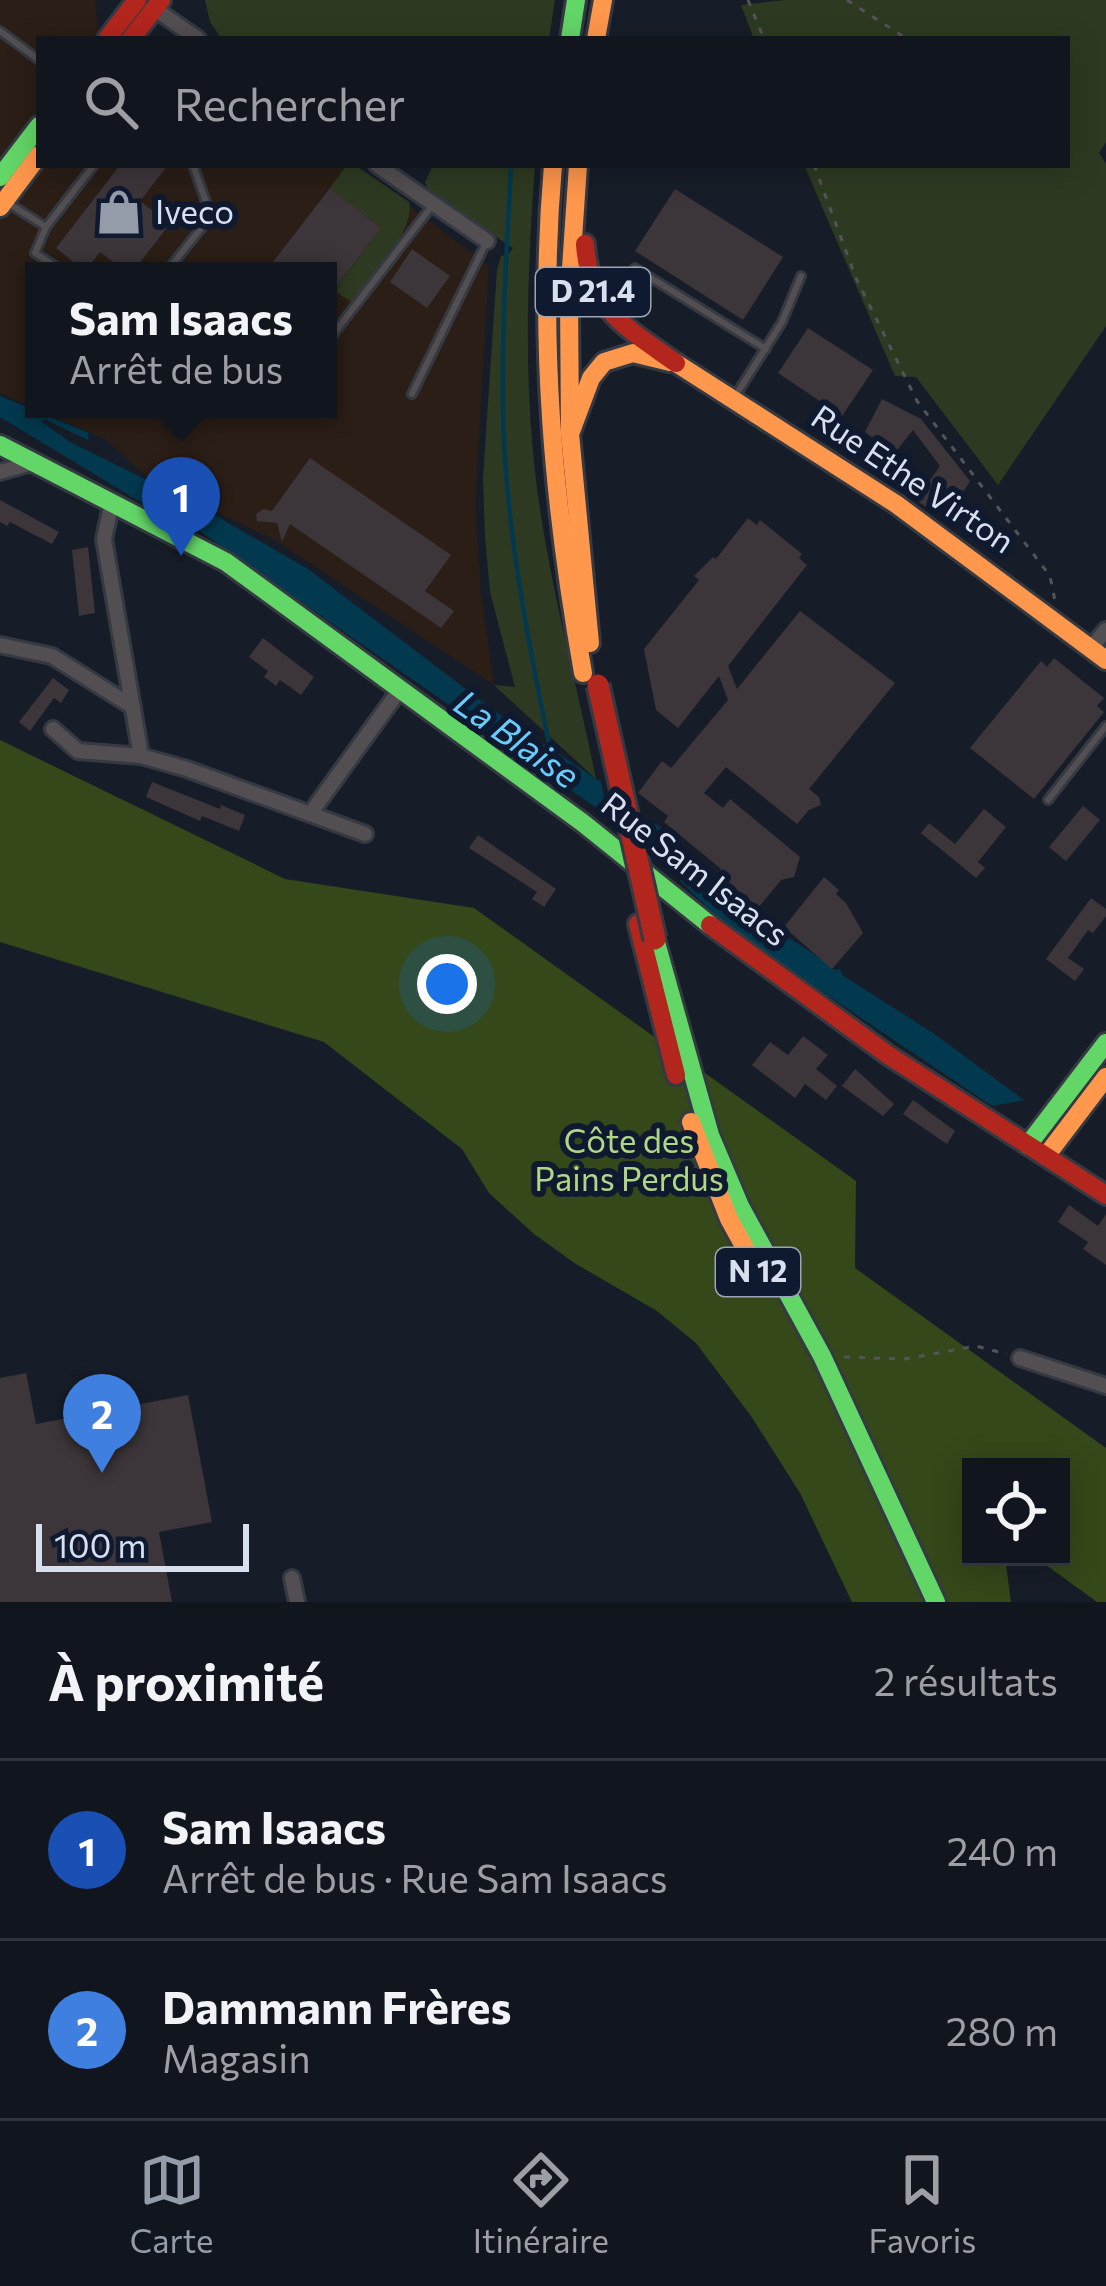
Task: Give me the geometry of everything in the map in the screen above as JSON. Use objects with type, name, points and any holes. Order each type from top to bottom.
[{"type":"main road","points":[[559,36],[565,0]]},
{"type":"main road","points":[[571,36],[577,0]]},
{"type":"main road","points":[[597,36],[603,0]]},
{"type":"main road","points":[[109,36],[144,2]]},
{"type":"main road","points":[[132,36],[144,2]]},
{"type":"main road","points":[[0,177],[36,130]]},
{"type":"main road","points":[[1,202],[36,159]]},
{"type":"main road","name":"N 12","points":[[549,172],[546,399],[560,550],[646,932],[666,1043],[701,1155],[729,1220],[884,1486]]},
{"type":"main road","name":"N 12","points":[[577,176],[568,334],[570,434],[590,679]]},
{"type":"main road","name":"D 21.4","points":[[577,176],[587,203],[585,255],[596,298],[676,363]]},
{"type":"main road","name":"D 21.4","points":[[570,434],[591,378],[604,362],[633,353],[676,363]]},
{"type":"main road","name":"Rue Ethe Virton","points":[[676,363],[998,576],[1098,654]]},
{"type":"main road","name":"Rue Sam Isaacs","points":[[0,445],[226,562],[583,823],[695,914],[849,1027],[1106,1195]]},
{"type":"main road","name":"N 12","points":[[646,932],[710,1136],[740,1206],[821,1356],[936,1602]]},
{"type":"main road","points":[[1037,1151],[1106,1043]]},
{"type":"main road","points":[[1037,1151],[1106,1077]]},
{"type":"street","points":[[144,2],[194,36]]},
{"type":"street","points":[[381,168],[487,242]]},
{"type":"street","points":[[0,472],[35,463]]},
{"type":"street","points":[[112,502],[104,539],[141,756]]},
{"type":"street","points":[[1098,654],[1106,630]]},
{"type":"street","points":[[0,645],[52,656],[133,707]]},
{"type":"street","points":[[310,814],[401,688]]},
{"type":"street","points":[[53,728],[78,751],[141,756],[365,834]]},
{"type":"street","points":[[1020,1358],[1106,1386]]},
{"type":"street","points":[[292,1578],[297,1602]]},
{"type":"lane","points":[[0,31],[36,58]]},
{"type":"lane","points":[[48,262],[35,254],[46,227],[92,168]]},
{"type":"lane","points":[[174,262],[211,216],[194,168]]},
{"type":"lane","points":[[1,202],[46,227]]},
{"type":"lane","points":[[337,329],[434,204]]},
{"type":"lane","points":[[412,394],[487,242]]},
{"type":"lane","points":[[635,268],[766,349]]},
{"type":"lane","points":[[734,398],[782,322],[801,276]]},
{"type":"lane","points":[[1048,800],[1106,726]]},
{"type":"path","points":[[748,0],[763,36]]},
{"type":"path","points":[[847,0],[902,36]]},
{"type":"path","points":[[815,168],[856,278],[892,355],[917,400],[1050,576],[1056,592],[1054,620]]},
{"type":"path","points":[[821,1356],[905,1359],[976,1346],[1020,1358]]},
{"type":"shaded area","points":[[0,0],[95,0],[98,28],[112,36],[36,36],[36,168],[359,168],[489,266],[475,505],[494,685],[275,540],[150,480],[105,439],[57,418],[337,418],[337,262],[25,262],[25,404],[0,393]]},
{"type":"green space","points":[[205,0],[555,0],[549,36],[220,36],[210,22]]},
{"type":"green space","points":[[785,0],[1106,0],[1106,142],[1099,153],[1106,164],[1106,326],[998,485],[916,377],[895,376],[805,168],[1070,168],[1070,36],[753,36],[741,5]]},
{"type":"green space","points":[[345,168],[359,168],[409,202],[398,240],[351,302],[337,292],[337,286],[381,228],[330,188]]},
{"type":"green space","points":[[432,168],[535,168],[528,308],[533,452],[552,575],[596,779],[494,685],[515,687],[490,592],[483,477],[497,270],[501,256],[513,248],[430,193],[425,182]]},
{"type":"green space","name":"Côte des Pains Perdus","points":[[0,740],[285,879],[474,908],[856,1181],[855,1268],[1106,1448],[1106,1602],[1097,1602],[1047,1566],[1070,1566],[1070,1458],[962,1458],[962,1566],[1006,1566],[1011,1602],[852,1602],[800,1493],[751,1416],[696,1343],[657,1311],[534,1234],[489,1193],[462,1149],[324,1042],[0,942]]},
{"type":"water","name":"La Blaise","points":[[0,396],[25,406],[25,418],[53,418],[89,433],[88,440],[42,422],[70,442],[197,505],[308,569],[496,712],[601,782],[608,816],[191,525],[177,524],[0,417]]},
{"type":"water","points":[[634,811],[670,834],[747,913],[834,970],[840,969],[842,975],[933,1033],[1024,1100],[992,1106],[734,931],[660,857]]},
{"type":"building","name":"Iveco","points":[[118,168],[166,168],[140,201],[170,224],[140,262],[113,262],[100,252],[92,262],[74,262],[56,248]]},
{"type":"building","points":[[330,188],[381,228],[337,285],[337,262],[273,262]]},
{"type":"building","points":[[675,189],[783,257],[743,320],[635,251]]},
{"type":"building","points":[[412,249],[450,276],[427,308],[390,282]]},
{"type":"building","points":[[808,328],[873,370],[842,416],[778,373]]},
{"type":"building","points":[[882,399],[921,419],[970,481],[960,497],[941,485],[926,507],[874,471],[881,461],[923,490],[940,466],[913,430],[894,454],[865,432]]},
{"type":"building","points":[[310,458],[451,555],[425,591],[454,611],[441,628],[290,524],[282,542],[277,523],[257,521],[256,514],[263,509],[272,511]]},
{"type":"building","points":[[0,500],[59,532],[52,544],[10,522],[7,526],[0,522]]},
{"type":"building","points":[[748,518],[757,525],[760,520],[802,554],[799,558],[807,565],[728,666],[737,689],[800,611],[895,683],[809,789],[821,805],[797,824],[726,767],[704,793],[723,808],[730,799],[800,857],[794,877],[781,880],[754,913],[713,879],[721,869],[664,822],[668,816],[638,793],[662,761],[671,768],[728,700],[719,676],[678,728],[656,710],[644,649],[699,580],[694,576],[716,559]]},
{"type":"building","points":[[88,547],[95,613],[79,616],[72,550]]},
{"type":"building","points":[[263,638],[314,677],[301,695],[280,680],[276,686],[264,677],[268,671],[249,657]]},
{"type":"building","points":[[1054,658],[1104,698],[1097,706],[1104,712],[1034,799],[970,748],[1041,661],[1047,667]]},
{"type":"building","points":[[53,678],[69,690],[61,703],[54,698],[30,731],[19,722]]},
{"type":"building","points":[[152,782],[245,815],[239,831],[202,816],[200,821],[146,797]]},
{"type":"building","points":[[1083,806],[1100,820],[1066,861],[1049,847]]},
{"type":"building","points":[[984,809],[1006,827],[978,862],[985,868],[976,878],[921,833],[929,823],[955,844]]},
{"type":"building","points":[[478,835],[556,889],[544,907],[532,899],[537,892],[469,848]]},
{"type":"building","points":[[824,877],[839,890],[836,894],[863,933],[832,969],[784,927]]},
{"type":"building","points":[[1091,898],[1106,909],[1106,916],[1093,933],[1088,930],[1068,958],[1084,969],[1075,981],[1046,959]]},
{"type":"building","points":[[803,1036],[828,1055],[816,1069],[837,1086],[826,1100],[805,1084],[795,1098],[752,1065],[770,1042],[788,1055]]},
{"type":"building","points":[[855,1069],[894,1104],[883,1116],[842,1086]]},
{"type":"building","points":[[913,1100],[955,1131],[947,1144],[903,1114]]},
{"type":"building","points":[[1069,1205],[1098,1226],[1106,1214],[1106,1265],[1083,1249],[1088,1242],[1058,1222]]},
{"type":"building","points":[[26,1373],[36,1424],[188,1395],[212,1522],[159,1532],[172,1602],[0,1602],[0,1378]]},
{"type":"waterway","name":"La Blaise","points":[[511,169],[503,342],[504,445],[516,562],[551,754]]},
{"type":"traffic: fast","points":[[570,36],[576,0]]},
{"type":"traffic: fast","points":[[0,177],[36,130]]},
{"type":"traffic: fast","points":[[0,445],[226,562],[583,823],[710,925]]},
{"type":"traffic: fast","points":[[655,939],[710,1135],[740,1206],[822,1356],[936,1602]]},
{"type":"traffic: fast","points":[[1028,1145],[1106,1043]]},
{"type":"traffic: slow","points":[[597,36],[603,0]]},
{"type":"traffic: slow","points":[[0,207],[36,159]]},
{"type":"traffic: slow","points":[[553,168],[547,293],[551,420],[583,673]]},
{"type":"traffic: slow","points":[[570,434],[569,298],[578,168]]},
{"type":"traffic: slow","points":[[590,643],[570,434],[591,378],[604,362],[633,353],[670,362]]},
{"type":"traffic: slow","points":[[676,363],[896,504],[1106,660]]},
{"type":"traffic: slow","points":[[1046,1156],[1106,1077]]},
{"type":"traffic: slow","points":[[691,1122],[729,1219],[762,1279]]},
{"type":"traffic: jam","points":[[109,36],[137,0]]},
{"type":"traffic: jam","points":[[133,36],[161,0]]},
{"type":"traffic: jam","points":[[585,244],[588,266],[603,301],[627,327],[676,363]]},
{"type":"traffic: jam","points":[[598,685],[655,939]]},
{"type":"traffic: jam","points":[[638,924],[676,1075]]},
{"type":"traffic: jam","points":[[710,925],[888,1055],[1106,1195]]},
{"type":"place","name":"Iveco","points":[[119,212]]},
{"type":"place","name":"Sam Isaacs","points":[[181,556]]},
{"type":"place","name":"Dammann Frères","points":[[102,1473]]}]
